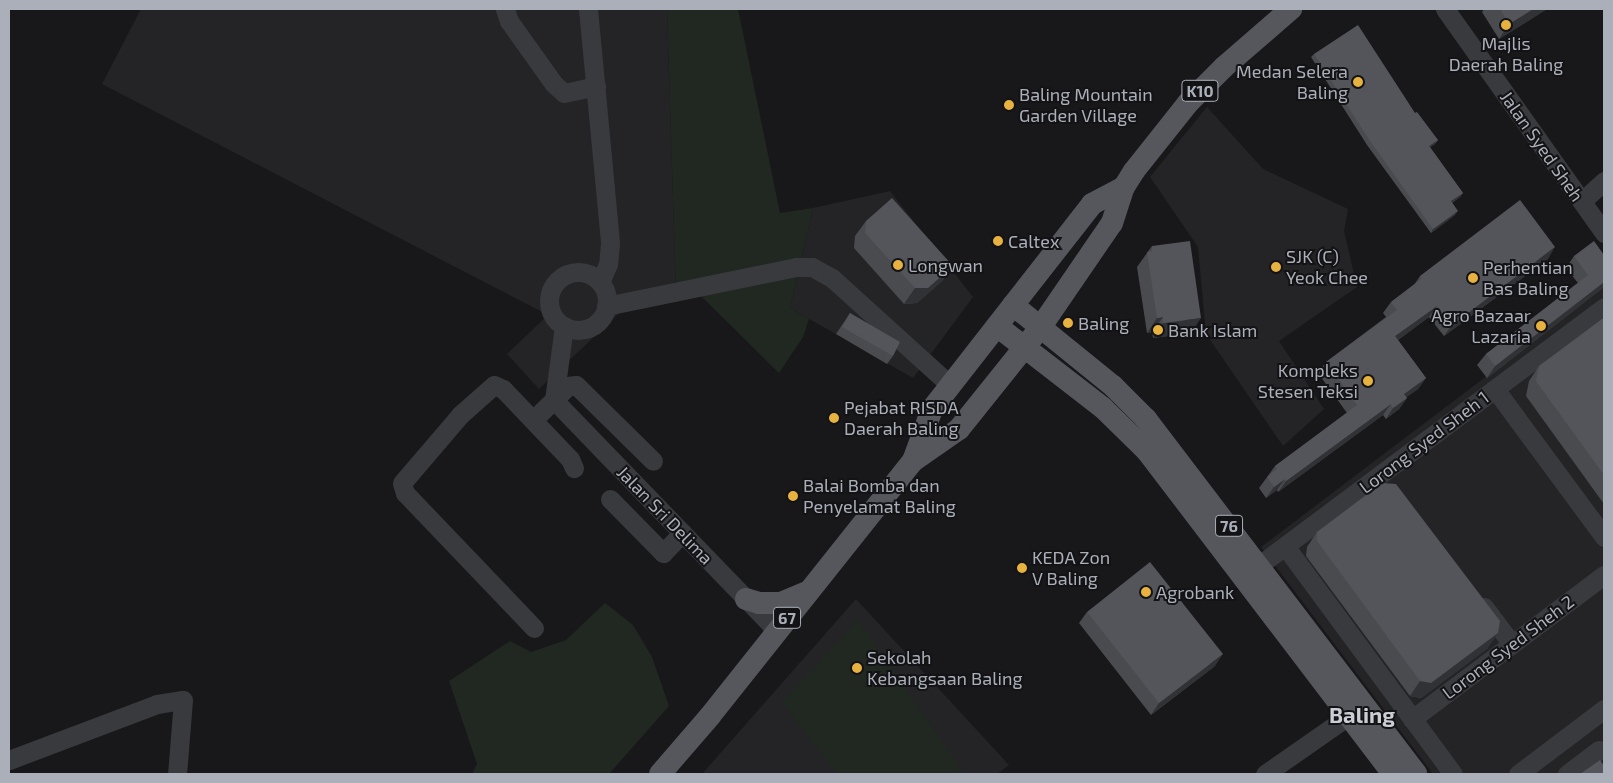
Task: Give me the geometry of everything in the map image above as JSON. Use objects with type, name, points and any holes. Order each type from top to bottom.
[{"type":"main road","name":"K10","points":[[1040,328],[1112,223],[1124,187],[1188,103],[1230,60],[1291,9]]},
{"type":"main road","name":"K10","points":[[1012,306],[1092,204],[1124,187]]},
{"type":"main road","points":[[1067,349],[1062,333],[1062,308],[1068,288]]},
{"type":"main road","name":"67","points":[[913,461],[932,409],[1012,306]]},
{"type":"main road","name":"76","points":[[1012,306],[1067,349],[1146,419],[1348,716],[1393,774]]},
{"type":"main road","name":"76","points":[[996,326],[1103,408],[1147,450],[1251,572],[1416,774]]},
{"type":"main road","name":"67","points":[[660,774],[913,461],[959,429],[1040,328]]},
{"type":"main road","points":[[746,599],[759,603],[781,602],[808,591]]},
{"type":"street","points":[[505,9],[509,21],[554,84],[564,93],[596,86]]},
{"type":"street","points":[[588,9],[610,243],[608,264],[600,282],[606,306],[598,322],[590,327],[573,329],[564,326],[550,308],[553,284],[573,272],[588,273],[600,282]]},
{"type":"street","name":"Jalan Syed Sheh","points":[[1445,9],[1604,233]]},
{"type":"street","points":[[1582,201],[1604,182]]},
{"type":"street","points":[[606,306],[796,267],[812,267],[832,278],[950,385]]},
{"type":"street","name":"Lorong Syed Sheh 1","points":[[1251,572],[1604,309]]},
{"type":"street","points":[[554,400],[564,326]]},
{"type":"street","points":[[533,420],[568,386],[576,385],[652,462]]},
{"type":"street","points":[[534,628],[402,487],[404,480],[460,415],[490,387],[503,389],[570,459],[574,468]]},
{"type":"street","points":[[1495,389],[1604,537]]},
{"type":"street","name":"Jalan Sri Delima","points":[[554,400],[777,631]]},
{"type":"street","points":[[1383,472],[1395,488]]},
{"type":"street","points":[[610,499],[663,552],[682,533]]},
{"type":"street","points":[[1285,546],[1453,774]]},
{"type":"street","name":"Lorong Syed Sheh 2","points":[[1412,719],[1604,575]]},
{"type":"street","points":[[1471,589],[1512,644]]},
{"type":"street","points":[[9,760],[158,704],[183,700],[178,774]]},
{"type":"street","points":[[1518,774],[1604,709]]},
{"type":"street","points":[[1265,774],[1348,716]]},
{"type":"street","points":[[1567,774],[1602,754],[1581,726]]},
{"type":"shaded area","points":[[141,9],[667,9],[676,294],[632,301],[539,389],[507,354],[548,315],[102,84]]},
{"type":"shaded area","points":[[667,9],[738,9],[780,213],[813,208],[790,308],[809,319],[803,337],[779,373],[698,293],[676,294]]},
{"type":"shaded area","name":"SJK (C) Yeok Chee","points":[[1207,107],[1263,169],[1348,209],[1344,231],[1357,287],[1279,341],[1324,409],[1283,446],[1206,334],[1198,247],[1150,177]]},
{"type":"shaded area","points":[[890,191],[973,297],[913,378],[790,308],[813,208]]},
{"type":"shaded area","points":[[1604,287],[1604,774],[1433,774],[1261,547]]},
{"type":"shaded area","name":"Sekolah Kebangsaan Baling","points":[[856,599],[1009,765],[997,774],[702,774]]},
{"type":"shaded area","points":[[605,603],[633,625],[652,657],[669,706],[609,774],[472,774],[477,764],[449,681],[510,641],[531,652],[566,640]]},
{"type":"shaded area","points":[[858,620],[962,770],[957,774],[837,774],[782,702]]},
{"type":"building","points":[[1500,9],[1533,9],[1509,24]]},
{"type":"building","points":[[1358,25],[1415,113],[1417,112],[1438,140],[1429,146],[1463,193],[1451,201],[1458,211],[1433,229],[1370,141],[1314,54]]},
{"type":"building","points":[[892,198],[953,266],[928,288],[915,288],[865,233],[866,221]]},
{"type":"building","points":[[1520,200],[1555,247],[1452,325],[1437,306],[1395,336],[1426,378],[1404,394],[1407,398],[1393,408],[1391,404],[1286,481],[1285,479],[1274,487],[1267,477],[1277,469],[1275,466],[1357,405],[1326,362],[1397,310],[1391,302],[1421,279],[1420,276]]},
{"type":"building","points":[[1190,241],[1201,318],[1163,323],[1163,317],[1157,318],[1147,252],[1152,251],[1152,246]]},
{"type":"building","name":"Agro Bazaar Lazaria","points":[[1594,241],[1604,255],[1604,282],[1495,366],[1486,354],[1588,275],[1574,256]]},
{"type":"building","points":[[850,313],[900,342],[893,356],[842,327]]},
{"type":"building","points":[[1604,319],[1604,475],[1536,381],[1539,366]]},
{"type":"building","points":[[1382,483],[1396,484],[1500,621],[1498,633],[1431,683],[1420,681],[1317,541],[1317,532]]},
{"type":"building","points":[[1150,562],[1223,654],[1159,703],[1087,612]]},
{"type":"building","points":[[1600,760],[1604,766],[1604,774],[1580,774]]},
{"type":"place","name":"Majlis Daerah Baling","points":[[1506,25]]},
{"type":"place","name":"Medan Selera Baling","points":[[1358,82]]},
{"type":"place","name":"Baling Mountain Garden Village","points":[[1009,105]]},
{"type":"place","name":"Caltex","points":[[998,241]]},
{"type":"place","name":"Longwan","points":[[898,265]]},
{"type":"place","name":"SJK (C) Yeok Chee","points":[[1276,267]]},
{"type":"place","name":"Perhentian Bas Baling","points":[[1473,278]]},
{"type":"place","name":"Baling","points":[[1068,323]]},
{"type":"place","name":"Agro Bazaar Lazaria","points":[[1541,326]]},
{"type":"place","name":"Bank Islam","points":[[1158,330]]},
{"type":"place","name":"Kompleks Stesen Teksi","points":[[1368,381]]},
{"type":"place","name":"Pejabat RISDA Daerah Baling","points":[[834,418]]},
{"type":"place","name":"Balai Bomba dan Penyelamat Baling","points":[[793,496]]},
{"type":"place","name":"KEDA Zon V Baling","points":[[1022,568]]},
{"type":"place","name":"Agrobank","points":[[1146,592]]},
{"type":"place","name":"Sekolah Kebangsaan Baling","points":[[857,668]]},
{"type":"district","name":"Baling","points":[[1362,715]]}]
